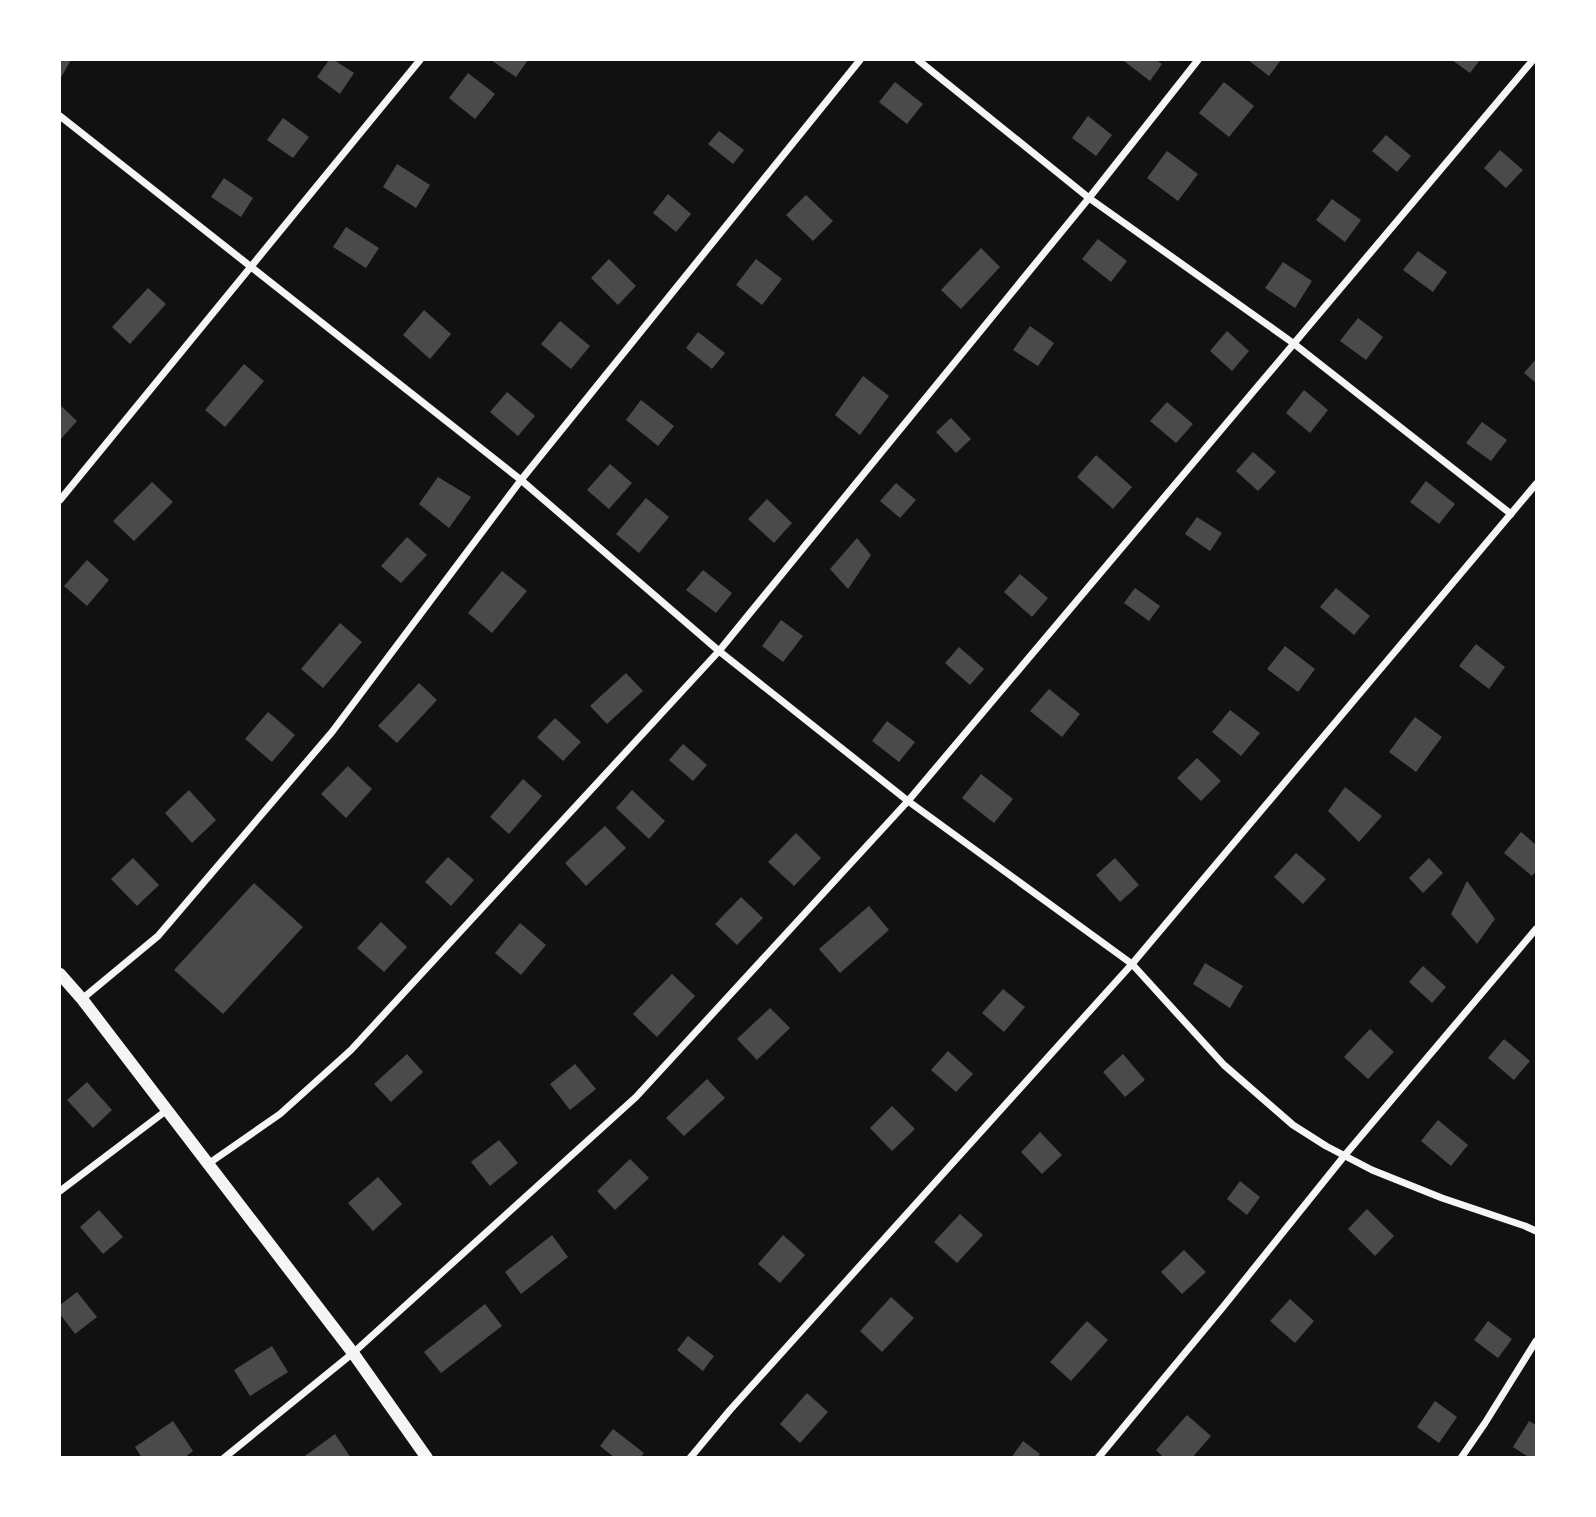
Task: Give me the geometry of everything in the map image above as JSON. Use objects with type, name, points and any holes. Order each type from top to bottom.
[{"type":"street","points":[[60,500],[420,60]]},
{"type":"street","points":[[82,999],[158,936],[332,732],[521,480],[860,60]]},
{"type":"street","points":[[918,60],[1089,198],[1293,343],[1511,513]]},
{"type":"street","points":[[208,1164],[280,1114],[351,1050],[719,651],[1089,198],[1198,60]]},
{"type":"street","points":[[224,1458],[353,1353],[636,1097],[908,801],[1533,60]]},
{"type":"street","points":[[60,116],[521,480],[719,651],[908,801],[1132,964],[1224,1065],[1293,1125],[1372,1170],[1536,1231]]},
{"type":"street","points":[[690,1458],[730,1410],[1132,964],[1536,484]]},
{"type":"street","points":[[1098,1458],[1345,1155],[1536,929]]},
{"type":"street","points":[[60,974],[82,999],[353,1353],[427,1458]]},
{"type":"street","points":[[60,1191],[167,1110]]},
{"type":"street","points":[[1461,1458],[1536,1340]]},
{"type":"building","points":[[60,60],[71,60],[60,79]]},
{"type":"building","points":[[329,60],[334,60],[354,73],[340,94],[317,77]]},
{"type":"building","points":[[491,60],[528,60],[516,77]]},
{"type":"building","points":[[1125,60],[1156,60],[1162,64],[1150,81]]},
{"type":"building","points":[[1248,60],[1281,60],[1269,76]]},
{"type":"building","points":[[1452,60],[1480,60],[1470,73]]},
{"type":"building","points":[[468,73],[495,94],[475,119],[449,98]]},
{"type":"building","points":[[895,82],[923,104],[907,124],[879,102]]},
{"type":"building","points":[[1224,82],[1254,106],[1229,137],[1199,113]]},
{"type":"building","points":[[1088,116],[1112,135],[1096,156],[1072,138]]},
{"type":"building","points":[[283,118],[309,137],[293,158],[267,140]]},
{"type":"building","points":[[719,131],[744,150],[733,164],[708,144]]},
{"type":"building","points":[[1386,135],[1411,156],[1397,172],[1372,151]]},
{"type":"building","points":[[1500,150],[1523,170],[1506,188],[1484,168]]},
{"type":"building","points":[[1167,151],[1198,174],[1178,201],[1147,178]]},
{"type":"building","points":[[397,164],[430,185],[416,208],[383,187]]},
{"type":"building","points":[[224,178],[253,198],[241,217],[211,197]]},
{"type":"building","points":[[668,194],[691,214],[676,232],[653,213]]},
{"type":"building","points":[[806,195],[833,221],[813,241],[786,215]]},
{"type":"building","points":[[1332,199],[1361,220],[1345,242],[1316,220]]},
{"type":"building","points":[[346,227],[379,248],[366,268],[333,247]]},
{"type":"building","points":[[1098,239],[1127,261],[1111,282],[1082,259]]},
{"type":"building","points":[[981,248],[1000,267],[961,309],[941,290]]},
{"type":"building","points":[[1418,251],[1447,272],[1433,292],[1403,270]]},
{"type":"building","points":[[609,259],[636,286],[618,305],[591,278]]},
{"type":"building","points":[[756,259],[782,279],[762,305],[736,285]]},
{"type":"building","points":[[1283,262],[1312,281],[1295,308],[1265,288]]},
{"type":"building","points":[[148,288],[166,304],[130,344],[112,327]]},
{"type":"building","points":[[424,310],[451,334],[430,359],[403,335]]},
{"type":"building","points":[[1358,318],[1383,337],[1366,360],[1340,341]]},
{"type":"building","points":[[560,321],[590,346],[571,369],[541,344]]},
{"type":"building","points":[[1030,326],[1054,343],[1038,366],[1013,350]]},
{"type":"building","points":[[1227,331],[1249,351],[1232,371],[1210,351]]},
{"type":"building","points":[[698,332],[725,353],[712,369],[686,348]]},
{"type":"building","points":[[1536,359],[1536,383],[1524,373]]},
{"type":"building","points":[[244,364],[264,381],[225,427],[205,410]]},
{"type":"building","points":[[863,376],[889,396],[860,435],[835,415]]},
{"type":"building","points":[[1304,390],[1328,410],[1310,433],[1286,413]]},
{"type":"building","points":[[507,392],[535,416],[518,436],[490,412]]},
{"type":"building","points":[[641,400],[674,426],[658,446],[626,420]]},
{"type":"building","points":[[1167,402],[1193,424],[1176,443],[1150,421]]},
{"type":"building","points":[[60,405],[77,421],[60,440]]},
{"type":"building","points":[[951,418],[971,439],[956,453],[936,432]]},
{"type":"building","points":[[1482,422],[1507,440],[1491,461],[1466,443]]},
{"type":"building","points":[[1253,452],[1276,472],[1258,491],[1236,471]]},
{"type":"building","points":[[1096,455],[1132,487],[1113,509],[1077,477]]},
{"type":"building","points":[[610,464],[632,483],[609,509],[587,490]]},
{"type":"building","points":[[438,477],[471,497],[449,528],[419,504]]},
{"type":"building","points":[[1426,481],[1455,504],[1439,524],[1410,502]]},
{"type":"building","points":[[152,482],[173,502],[134,541],[113,521]]},
{"type":"building","points":[[896,483],[916,500],[900,518],[880,501]]},
{"type":"building","points":[[646,498],[669,517],[639,553],[616,534]]},
{"type":"building","points":[[767,499],[792,523],[774,543],[748,519]]},
{"type":"building","points":[[1197,517],[1222,533],[1210,551],[1185,534]]},
{"type":"building","points":[[407,537],[427,555],[401,583],[381,566]]},
{"type":"building","points":[[857,538],[871,555],[848,589],[830,569]]},
{"type":"building","points":[[87,560],[109,580],[87,606],[64,586]]},
{"type":"building","points":[[703,570],[732,593],[716,613],[686,590]]},
{"type":"building","points":[[502,571],[527,591],[492,633],[468,613]]},
{"type":"building","points":[[1020,574],[1048,598],[1032,617],[1004,592]]},
{"type":"building","points":[[1135,588],[1160,606],[1149,621],[1124,603]]},
{"type":"building","points":[[1336,588],[1370,616],[1354,635],[1320,607]]},
{"type":"building","points":[[781,620],[803,636],[783,662],[762,646]]},
{"type":"building","points":[[340,623],[362,642],[323,688],[301,669]]},
{"type":"building","points":[[1476,644],[1505,667],[1489,689],[1459,666]]},
{"type":"building","points":[[1285,646],[1315,669],[1298,692],[1267,669]]},
{"type":"building","points":[[959,647],[984,669],[970,685],[945,663]]},
{"type":"building","points":[[626,673],[643,691],[607,724],[590,706]]},
{"type":"building","points":[[419,683],[437,700],[397,743],[378,726]]},
{"type":"building","points":[[1049,689],[1080,714],[1062,737],[1030,711]]},
{"type":"building","points":[[1230,710],[1260,733],[1241,756],[1212,732]]},
{"type":"building","points":[[268,712],[295,735],[272,762],[245,739]]},
{"type":"building","points":[[1415,717],[1442,737],[1416,772],[1389,752]]},
{"type":"building","points":[[555,718],[581,742],[563,761],[537,737]]},
{"type":"building","points":[[887,721],[915,742],[899,762],[872,741]]},
{"type":"building","points":[[683,744],[707,765],[693,781],[669,760]]},
{"type":"building","points":[[1197,758],[1221,781],[1201,801],[1177,778]]},
{"type":"building","points":[[348,766],[372,789],[346,818],[321,794]]},
{"type":"building","points":[[981,774],[1013,799],[994,823],[962,798]]},
{"type":"building","points":[[523,779],[542,796],[509,834],[490,817]]},
{"type":"building","points":[[1345,787],[1382,816],[1359,842],[1328,811]]},
{"type":"building","points":[[189,790],[216,820],[192,843],[165,813]]},
{"type":"building","points":[[632,790],[665,821],[649,839],[616,808]]},
{"type":"building","points":[[605,826],[626,848],[586,886],[565,863]]},
{"type":"building","points":[[1521,832],[1536,845],[1536,871],[1532,876],[1504,853]]},
{"type":"building","points":[[796,833],[821,858],[794,886],[768,862]]},
{"type":"building","points":[[1296,853],[1326,879],[1303,904],[1274,877]]},
{"type":"building","points":[[448,857],[474,880],[451,906],[425,882]]},
{"type":"building","points":[[133,858],[159,885],[137,906],[111,879]]},
{"type":"building","points":[[1115,858],[1139,885],[1120,902],[1096,875]]},
{"type":"building","points":[[1429,858],[1443,873],[1423,893],[1409,878]]},
{"type":"building","points":[[1467,881],[1495,919],[1477,944],[1451,914]]},
{"type":"building","points":[[254,883],[303,927],[223,1014],[174,970]]},
{"type":"building","points":[[741,897],[763,918],[737,945],[715,924]]},
{"type":"building","points":[[869,906],[889,930],[840,973],[819,949]]},
{"type":"building","points":[[381,922],[407,947],[384,972],[357,948]]},
{"type":"building","points":[[520,923],[546,945],[521,975],[495,953]]},
{"type":"building","points":[[1205,963],[1243,986],[1230,1008],[1193,984]]},
{"type":"building","points":[[1423,966],[1446,987],[1432,1003],[1409,982]]},
{"type":"building","points":[[672,974],[695,996],[657,1037],[633,1014]]},
{"type":"building","points":[[1003,989],[1025,1007],[1004,1032],[982,1013]]},
{"type":"building","points":[[770,1008],[790,1028],[757,1060],[737,1039]]},
{"type":"building","points":[[1370,1029],[1394,1052],[1368,1079],[1344,1057]]},
{"type":"building","points":[[1504,1039],[1530,1061],[1514,1080],[1488,1058]]},
{"type":"building","points":[[948,1051],[973,1074],[956,1092],[931,1070]]},
{"type":"building","points":[[407,1054],[423,1072],[391,1102],[374,1084]]},
{"type":"building","points":[[1123,1054],[1145,1080],[1125,1097],[1103,1072]]},
{"type":"building","points":[[575,1064],[596,1089],[570,1110],[550,1084]]},
{"type":"building","points":[[707,1079],[725,1098],[684,1136],[666,1118]]},
{"type":"building","points":[[87,1082],[112,1110],[93,1128],[67,1100]]},
{"type":"building","points":[[892,1106],[915,1129],[892,1151],[870,1128]]},
{"type":"building","points":[[1438,1120],[1468,1145],[1451,1166],[1421,1141]]},
{"type":"building","points":[[1040,1132],[1062,1155],[1042,1174],[1021,1152]]},
{"type":"building","points":[[499,1140],[518,1163],[490,1186],[471,1162]]},
{"type":"building","points":[[630,1159],[649,1178],[615,1210],[597,1191]]},
{"type":"building","points":[[378,1177],[402,1204],[373,1231],[348,1203]]},
{"type":"building","points":[[1240,1181],[1260,1197],[1247,1215],[1227,1199]]},
{"type":"building","points":[[1367,1209],[1394,1236],[1375,1256],[1348,1229]]},
{"type":"building","points":[[99,1210],[123,1237],[103,1254],[80,1227]]},
{"type":"building","points":[[960,1214],[983,1235],[957,1263],[934,1242]]},
{"type":"building","points":[[552,1235],[568,1257],[521,1294],[505,1272]]},
{"type":"building","points":[[783,1235],[805,1255],[780,1283],[758,1264]]},
{"type":"building","points":[[1184,1250],[1206,1272],[1182,1294],[1161,1272]]},
{"type":"building","points":[[77,1292],[97,1317],[75,1334],[60,1314],[60,1305]]},
{"type":"building","points":[[891,1297],[914,1318],[882,1352],[860,1331]]},
{"type":"building","points":[[1290,1299],[1314,1321],[1295,1343],[1270,1321]]},
{"type":"building","points":[[485,1304],[502,1326],[441,1373],[424,1352]]},
{"type":"building","points":[[1087,1321],[1108,1340],[1071,1381],[1050,1362]]},
{"type":"building","points":[[1488,1321],[1512,1339],[1498,1358],[1474,1340]]},
{"type":"building","points":[[688,1336],[714,1356],[703,1371],[677,1350]]},
{"type":"building","points":[[272,1346],[288,1372],[250,1396],[234,1370]]},
{"type":"building","points":[[807,1393],[828,1412],[800,1443],[780,1424]]},
{"type":"building","points":[[1435,1401],[1457,1417],[1439,1443],[1417,1427]]},
{"type":"building","points":[[1187,1415],[1211,1436],[1192,1458],[1164,1458],[1156,1450]]},
{"type":"building","points":[[173,1421],[193,1451],[184,1458],[142,1458],[135,1447]]},
{"type":"building","points":[[1529,1421],[1536,1425],[1536,1458],[1530,1458],[1513,1447]]},
{"type":"building","points":[[613,1429],[644,1453],[640,1458],[615,1458],[600,1446]]},
{"type":"building","points":[[335,1434],[351,1458],[302,1458]]},
{"type":"building","points":[[1023,1441],[1040,1454],[1037,1458],[1011,1458]]}]
